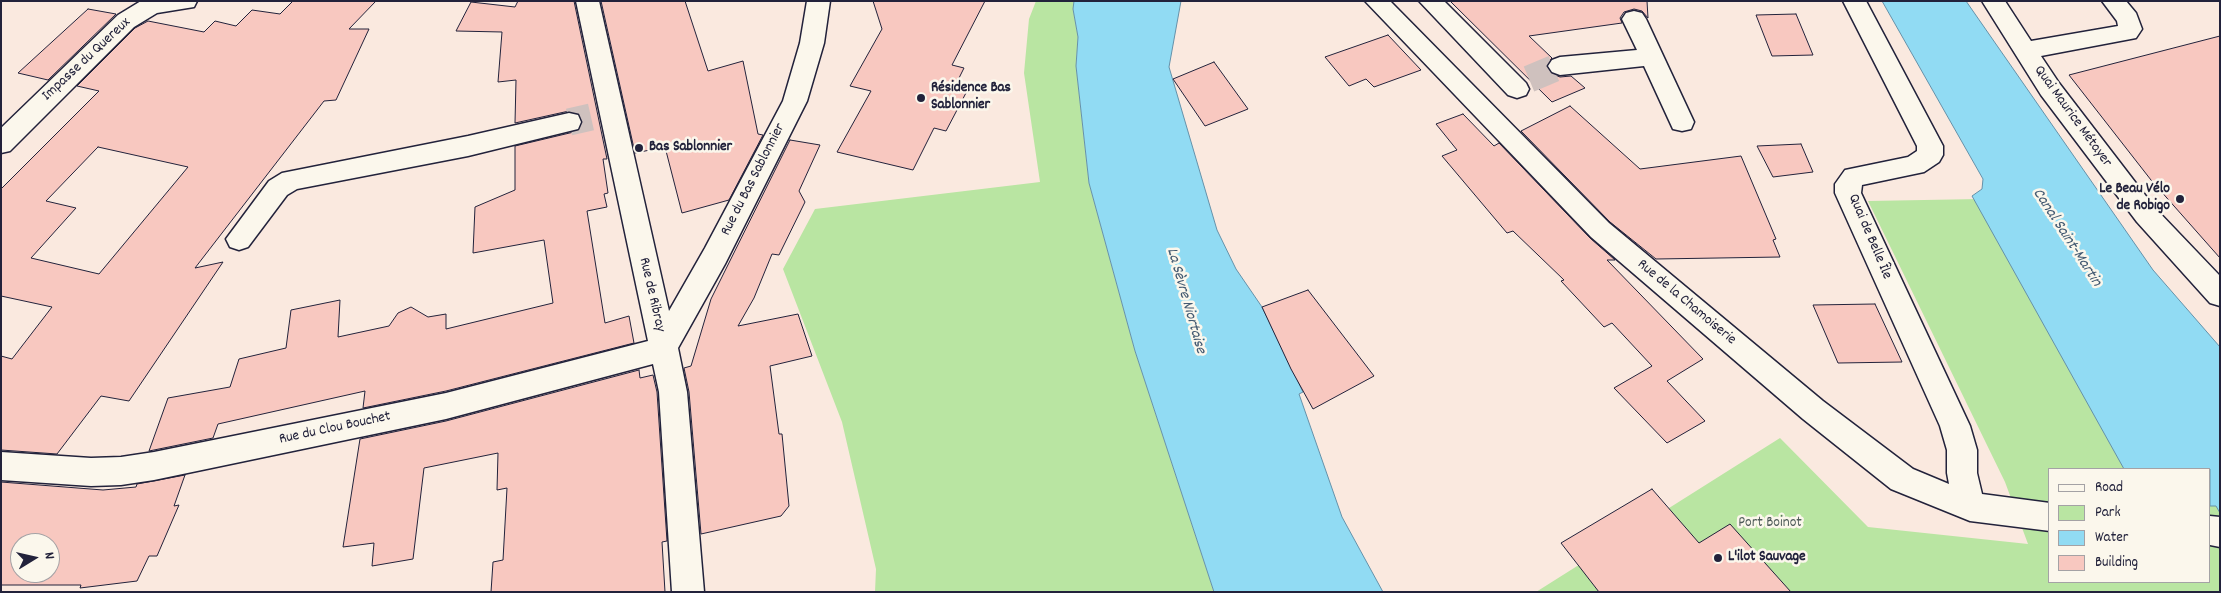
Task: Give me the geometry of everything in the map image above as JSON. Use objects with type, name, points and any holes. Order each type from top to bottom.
[{"type":"street","name":"Impasse du Quereux","points":[[1,144],[126,21],[151,6],[186,1]]},
{"type":"street","name":"Rue de Ribray","points":[[587,1],[590,117],[663,348],[677,417],[688,592]]},
{"type":"street","name":"Rue du Bas Sablonnier","points":[[663,348],[715,256],[795,101],[812,43],[819,1]]},
{"type":"street","name":"Rue de la Chamoiserie","points":[[1376,1],[1600,230],[1813,410],[1902,479],[1970,507],[2048,517]]},
{"type":"street","points":[[1430,1],[1523,84],[1486,113]]},
{"type":"street","name":"Quai de Belle Île","points":[[1854,1],[1930,146],[1930,156],[1915,165],[1854,177],[1848,184],[1848,193],[1955,426],[1962,450],[1962,472],[1970,507]]},
{"type":"street","name":"Quai Maurice Métayer","points":[[1992,1],[2050,89],[2116,177],[2146,215],[2218,289]]},
{"type":"street","points":[[2025,51],[2128,32],[2130,29],[2128,19],[2113,1]]},
{"type":"street","points":[[1634,19],[1650,57],[1682,122]]},
{"type":"street","points":[[1560,66],[1650,57]]},
{"type":"street","points":[[239,239],[278,188],[291,180],[468,146],[590,117]]},
{"type":"street","name":"Rue du Clou Bouchet","points":[[1,466],[91,472],[121,471],[154,466],[446,406],[637,358],[663,348]]},
{"type":"green space","points":[[1036,1],[1074,1],[1073,9],[1078,37],[1076,66],[1089,183],[1135,351],[1214,592],[875,592],[876,569],[842,422],[783,269],[815,209],[1040,182],[1024,73],[1029,19]]},
{"type":"green space","name":"Port Boinot","points":[[1980,199],[2128,468],[2048,468],[2048,583],[2211,583],[2211,505],[2220,507],[2220,592],[1536,592],[1780,438],[1868,527],[2028,544],[2005,482],[1868,201]]},
{"type":"water","name":"La Sèvre Niortaise","points":[[1074,1],[1181,1],[1169,67],[1217,230],[1236,269],[1262,307],[1303,392],[1299,394],[1342,517],[1383,592],[1214,592],[1135,351],[1089,183],[1076,66],[1078,37],[1073,9]]},
{"type":"water","name":"Canal Saint-Martin","points":[[1882,1],[1966,1],[2153,270],[2220,347],[2220,513],[2216,506],[2211,506],[2211,468],[2123,468],[1972,196],[1982,189],[1983,179]]},
{"type":"building","points":[[293,1],[376,1],[349,29],[369,29],[336,100],[324,101],[195,268],[223,262],[129,401],[101,396],[57,454],[1,450],[1,356],[12,359],[52,307],[1,296],[1,189],[99,91],[77,86],[135,28],[148,21],[204,32],[215,21],[236,26],[252,10],[280,14]],"holes":[[[98,147],[188,167],[99,274],[31,258],[76,208],[46,201]]]},
{"type":"building","points":[[518,1],[574,1],[607,159],[603,159],[608,193],[604,194],[607,207],[587,211],[605,323],[629,316],[634,343],[446,391],[363,408],[365,391],[218,424],[213,438],[149,451],[168,398],[230,387],[239,359],[286,348],[291,310],[340,300],[338,337],[389,326],[398,313],[411,307],[428,317],[446,314],[446,329],[553,303],[544,240],[473,253],[475,207],[515,190],[515,146],[578,131],[583,123],[578,113],[569,111],[515,123],[516,80],[498,82],[502,32],[456,31],[471,2],[515,7]]},
{"type":"building","points":[[601,1],[685,1],[708,71],[743,61],[758,134],[763,135],[729,200],[682,213],[665,147],[635,153]]},
{"type":"building","name":"Résidence Bas Sablonnier","points":[[873,1],[985,1],[952,65],[964,68],[954,88],[967,91],[946,131],[934,128],[913,170],[837,152],[871,91],[850,86],[882,29]]},
{"type":"building","points":[[1450,1],[1647,1],[1648,18],[1642,11],[1634,9],[1624,12],[1620,18],[1622,23],[1529,36],[1552,58],[1546,65],[1550,73],[1560,77],[1571,76],[1585,88],[1552,102]]},
{"type":"building","points":[[88,9],[116,14],[48,80],[18,73]]},
{"type":"building","points":[[1796,14],[1813,55],[1772,56],[1756,15]]},
{"type":"building","points":[[1388,35],[1421,70],[1374,87],[1366,79],[1349,86],[1325,57]]},
{"type":"building","points":[[2220,36],[2220,258],[2151,180],[2069,75]]},
{"type":"building","points":[[1214,62],[1248,109],[1205,126],[1173,79]]},
{"type":"building","points":[[1570,106],[1640,169],[1741,156],[1776,239],[1773,240],[1780,257],[1656,259],[1610,222],[1521,131]]},
{"type":"building","points":[[1463,114],[1494,146],[1499,143],[1590,238],[1615,260],[1607,260],[1703,359],[1667,381],[1705,421],[1667,443],[1614,388],[1652,366],[1612,323],[1604,327],[1561,281],[1564,280],[1513,231],[1507,233],[1442,156],[1457,150],[1436,124]]},
{"type":"building","points":[[790,140],[820,145],[799,191],[805,202],[779,255],[772,254],[754,298],[738,326],[798,314],[812,356],[770,366],[779,434],[782,434],[789,506],[781,516],[701,534],[689,392],[684,368],[691,366],[711,299]]},
{"type":"building","points":[[1801,144],[1813,172],[1773,177],[1757,146]]},
{"type":"building","points":[[1308,290],[1374,376],[1313,409],[1291,369],[1262,307]]},
{"type":"building","points":[[1875,304],[1902,362],[1838,363],[1813,305]]},
{"type":"building","points":[[639,370],[640,378],[653,375],[657,392],[667,541],[662,542],[665,592],[491,592],[493,562],[503,560],[507,488],[497,490],[498,453],[424,468],[413,559],[372,566],[374,543],[343,547],[360,439],[446,421]]},
{"type":"building","points":[[185,475],[174,506],[179,505],[157,556],[149,556],[137,581],[80,588],[81,585],[1,585],[1,482],[103,490],[136,487],[137,484]]},
{"type":"building","points":[[1652,489],[1699,543],[1730,524],[1791,592],[1599,592],[1561,543]]},
{"type":"tunnel","points":[[1529,79],[1560,66]]},
{"type":"tunnel","points":[[569,122],[591,117]]},
{"type":"place","name":"Résidence Bas Sablonnier","points":[[921,98]]},
{"type":"place","name":"Bas Sablonnier","points":[[639,148]]},
{"type":"place","name":"Le Beau Vélo de Robigo","points":[[2180,199]]},
{"type":"place","name":"L'ilot Sauvage","points":[[1718,558]]}]
